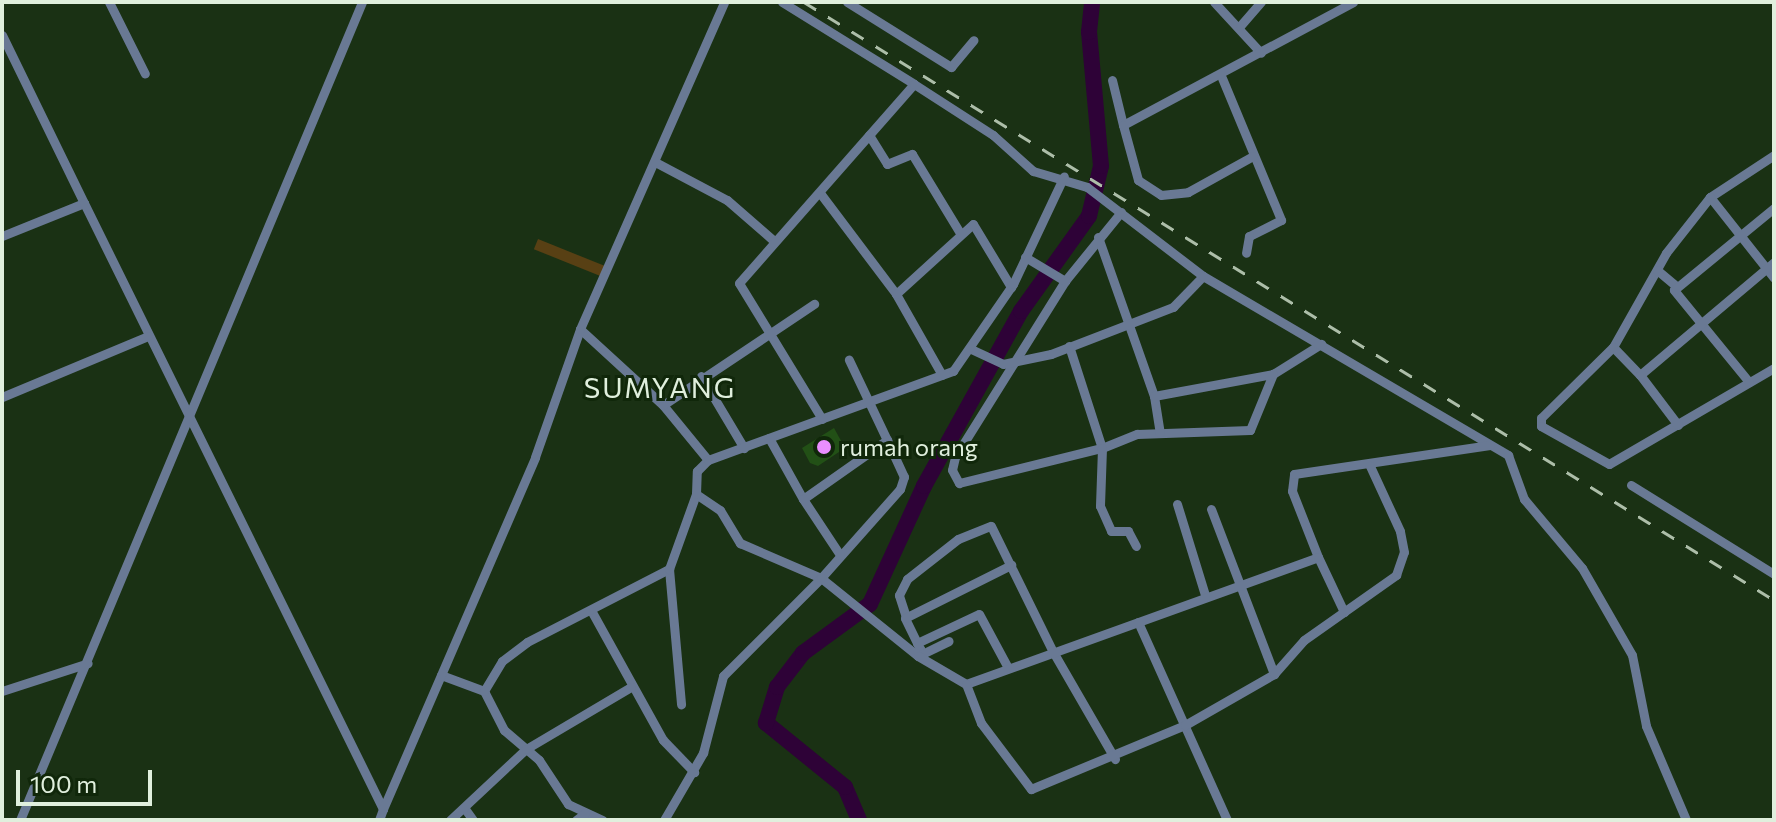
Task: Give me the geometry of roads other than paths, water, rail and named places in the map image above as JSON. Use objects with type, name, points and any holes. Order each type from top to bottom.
[{"type":"street","points":[[109,2],[145,74]]},
{"type":"street","points":[[20,820],[362,2]]},
{"type":"street","points":[[379,820],[576,347],[580,329],[657,163],[724,2]]},
{"type":"street","points":[[782,2],[993,135],[1033,171],[1064,176],[1087,187],[1118,209],[1138,232],[1203,276],[1514,461],[1524,499],[1582,568],[1632,655],[1646,726],[1686,820]]},
{"type":"street","points":[[848,2],[921,49],[954,66],[974,40]]},
{"type":"street","points":[[1214,2],[1240,26],[1261,53]]},
{"type":"street","points":[[1240,26],[1261,2]]},
{"type":"street","points":[[1123,125],[1222,78],[1353,2]]},
{"type":"street","points":[[2,35],[186,418],[383,809]]},
{"type":"street","points":[[1222,78],[1281,220],[1249,236],[1246,253]]},
{"type":"street","points":[[1112,80],[1138,180],[1161,195],[1188,192],[1253,156]]},
{"type":"street","points":[[822,419],[739,283],[914,84]]},
{"type":"street","points":[[869,135],[887,164],[912,154],[960,233]]},
{"type":"street","points":[[1774,155],[1710,197],[1657,270],[1613,347],[1541,418],[1543,429],[1609,464],[1774,368]]},
{"type":"street","points":[[657,163],[727,200],[774,241]]},
{"type":"street","points":[[681,704],[669,569],[696,494],[697,471],[708,460],[942,375],[971,349],[1011,287],[1064,176]]},
{"type":"street","points":[[820,193],[896,294],[942,375]]},
{"type":"street","points":[[1710,197],[1738,234],[1770,265],[1774,278]]},
{"type":"street","points":[[2,236],[84,203]]},
{"type":"street","points":[[1675,285],[1774,208]]},
{"type":"street","points":[[1118,209],[1063,280],[1017,364],[955,457],[954,478],[968,484],[1102,448],[1137,434],[1250,430],[1273,374]]},
{"type":"street","points":[[896,294],[973,224],[980,227],[1011,287]]},
{"type":"street","points":[[1098,237],[1154,396],[1160,433]]},
{"type":"street","points":[[1027,258],[1063,280]]},
{"type":"street","points":[[1640,375],[1698,322],[1770,265]]},
{"type":"street","points":[[1657,270],[1675,285],[1698,322],[1749,382]]},
{"type":"street","points":[[971,349],[1003,364],[1017,364],[1173,307],[1203,276]]},
{"type":"street","points":[[663,405],[769,330],[814,304]]},
{"type":"street","points":[[580,329],[663,405],[708,460]]},
{"type":"street","points":[[2,397],[148,336]]},
{"type":"street","points":[[1154,396],[1273,374],[1321,344]]},
{"type":"street","points":[[1069,346],[1102,448],[1100,506],[1111,531],[1128,531],[1136,546]]},
{"type":"street","points":[[1613,347],[1640,375],[1678,425]]},
{"type":"street","points":[[664,820],[694,772],[723,676],[826,580],[840,555],[900,489],[904,477],[849,360]]},
{"type":"street","points":[[701,376],[744,448]]},
{"type":"street","points":[[769,438],[803,499],[840,555]]},
{"type":"street","points":[[803,499],[887,440]]},
{"type":"street","points":[[1344,612],[1292,491],[1294,474],[1340,464],[1370,466],[1490,445]]},
{"type":"street","points":[[696,494],[720,510],[740,543],[826,580],[917,656],[966,684],[981,723],[1031,789],[1115,759],[1185,725],[1274,674],[1304,640],[1396,575],[1404,552],[1370,466]]},
{"type":"street","points":[[1631,485],[1774,574]]},
{"type":"street","points":[[1177,504],[1205,595]]},
{"type":"street","points":[[1211,509],[1274,674]]},
{"type":"street","points":[[917,656],[917,643],[899,595],[907,579],[958,539],[991,526],[1052,650],[1115,759]]},
{"type":"street","points":[[966,684],[1007,666],[1318,557]]},
{"type":"street","points":[[906,617],[1011,565]]},
{"type":"street","points":[[484,691],[505,658],[669,569]]},
{"type":"street","points":[[592,612],[663,740],[694,772]]},
{"type":"street","points":[[917,643],[979,614],[1007,666]]},
{"type":"street","points":[[1138,622],[1227,820]]},
{"type":"street","points":[[917,656],[949,641]]},
{"type":"street","points":[[2,691],[88,663]]},
{"type":"street","points":[[441,675],[484,691],[500,724],[526,749],[568,804],[602,820]]},
{"type":"street","points":[[450,820],[526,749],[631,687]]},
{"type":"street","points":[[465,809],[473,820]]},
{"type":"street","points":[[576,820],[585,813]]},
{"type":"waterway","points":[[859,820],[845,787],[766,723],[777,687],[803,653],[870,604],[924,486],[1021,311],[1089,216],[1101,166],[1089,32],[1092,2]]},
{"type":"railway","points":[[804,2],[1774,600]]},
{"type":"place","name":"rumah orang","points":[[824,447]]},
{"type":"district","name":"SUMYANG","points":[[660,387]]}]
